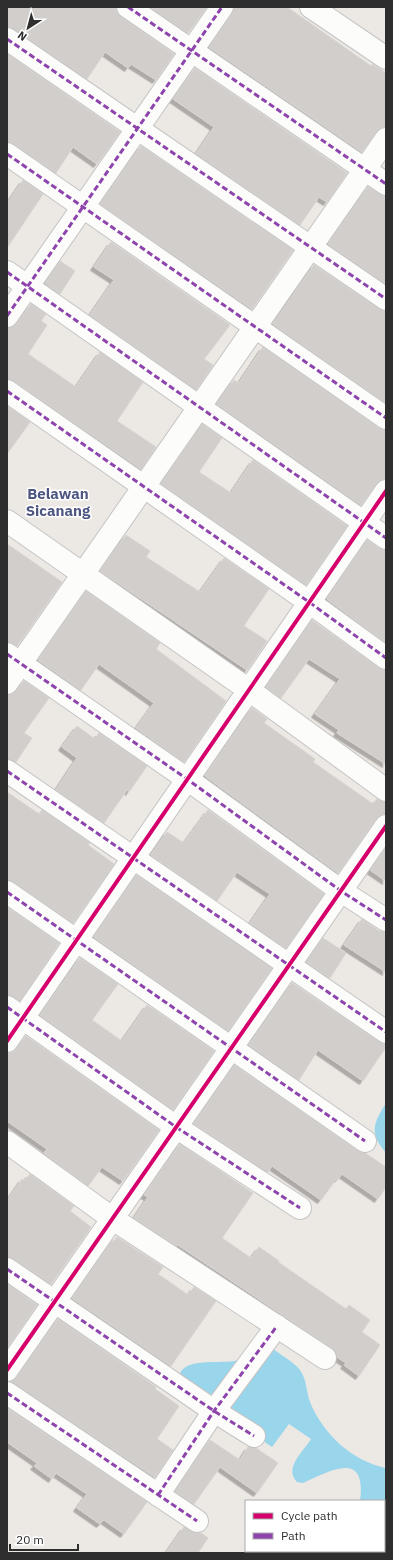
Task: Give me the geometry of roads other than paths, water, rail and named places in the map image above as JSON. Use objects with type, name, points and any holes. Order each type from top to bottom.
[{"type":"street","points":[[128,7],[386,184]]},
{"type":"street","points":[[7,316],[222,7]]},
{"type":"street","points":[[311,7],[386,58]]},
{"type":"street","points":[[7,40],[136,130],[386,299]]},
{"type":"street","points":[[7,683],[14,659],[82,573],[386,139]]},
{"type":"street","points":[[7,154],[386,418]]},
{"type":"street","points":[[7,272],[386,538]]},
{"type":"street","points":[[7,391],[309,602],[386,658]]},
{"type":"street","points":[[7,1041],[15,1012],[76,940],[386,491]]},
{"type":"street","points":[[7,521],[249,690],[386,790]]},
{"type":"street","points":[[14,659],[187,780],[341,891],[386,920]]},
{"type":"street","points":[[7,771],[386,1032]]},
{"type":"street","points":[[7,1370],[386,826]]},
{"type":"street","points":[[7,892],[365,1141]]},
{"type":"street","points":[[15,1012],[176,1127],[300,1208]]},
{"type":"street","points":[[7,1142],[112,1219],[325,1358]]},
{"type":"street","points":[[7,1269],[54,1303],[214,1411],[254,1436]]},
{"type":"street","points":[[158,1495],[214,1411],[277,1326]]},
{"type":"street","points":[[7,1393],[197,1521]]},
{"type":"water","points":[[386,1103],[386,1153],[377,1140],[375,1128],[378,1117]]},
{"type":"water","points":[[273,1349],[291,1361],[300,1370],[304,1378],[310,1402],[323,1425],[331,1435],[350,1452],[362,1459],[386,1468],[385,1549],[385,1500],[360,1500],[361,1485],[358,1475],[352,1469],[344,1468],[335,1470],[324,1473],[303,1483],[297,1482],[293,1477],[293,1465],[311,1439],[289,1424],[272,1447],[179,1382],[180,1374],[184,1368],[191,1365],[209,1362],[234,1361]]},
{"type":"district","name":"Belawan Sicanang","points":[[58,502]]}]
